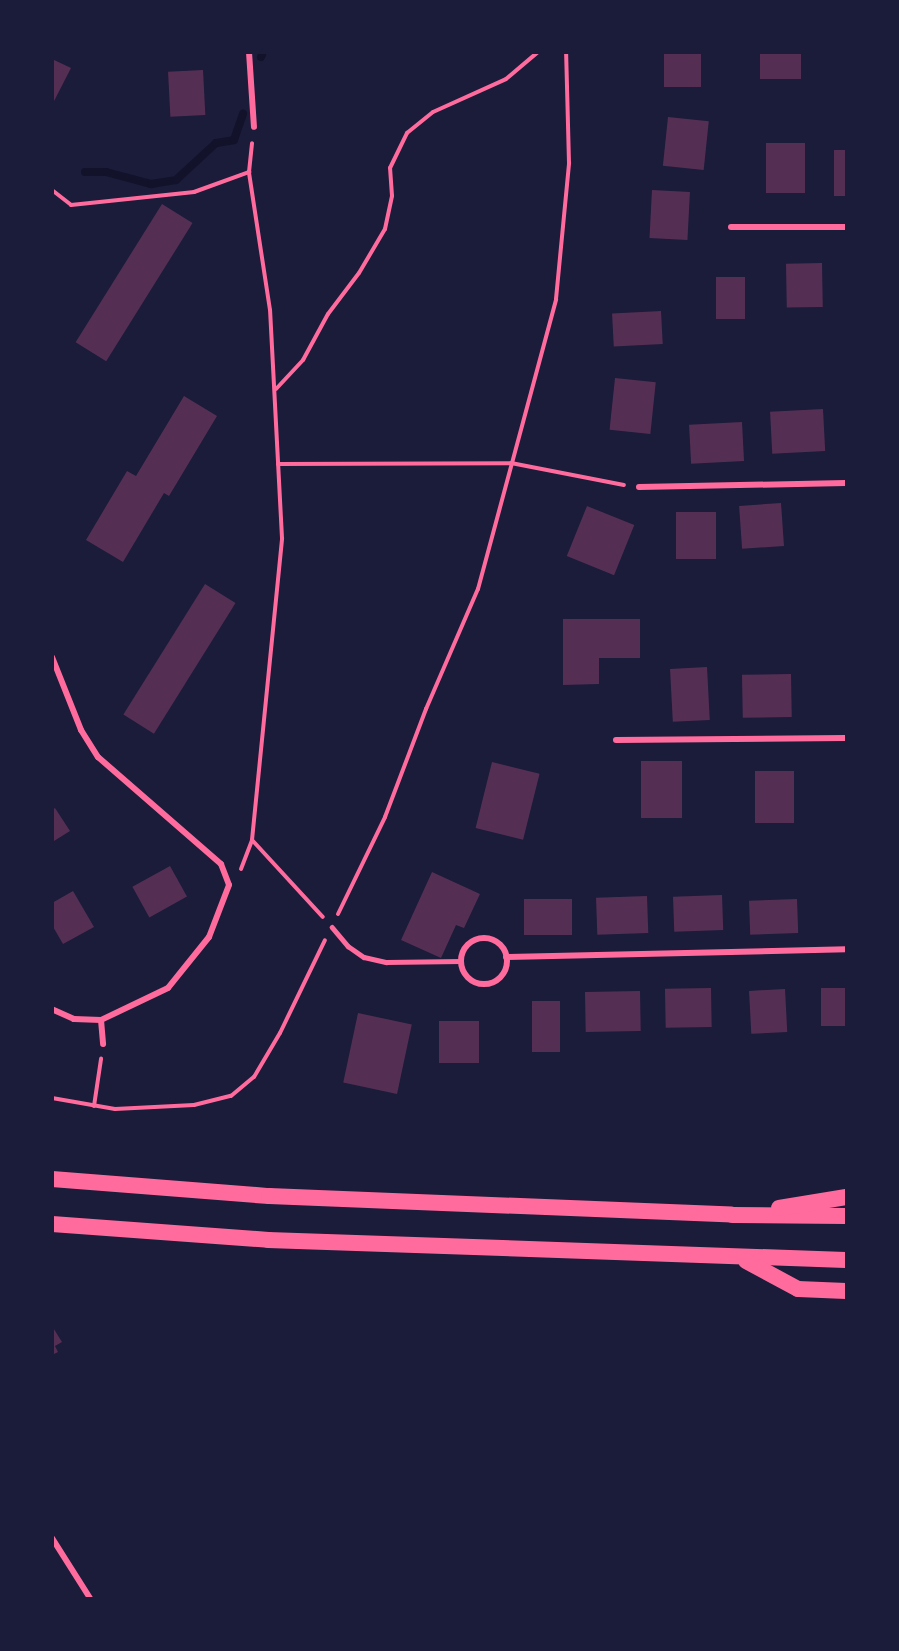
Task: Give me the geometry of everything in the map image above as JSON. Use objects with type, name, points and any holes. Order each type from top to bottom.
[{"type":"highway","points":[[52,1179],[269,1196],[732,1215],[846,1216]]},
{"type":"highway","points":[[732,1215],[846,1197]]},
{"type":"highway","points":[[52,1224],[280,1240],[742,1259],[846,1260]]},
{"type":"highway","points":[[742,1259],[798,1289],[846,1291]]},
{"type":"street","points":[[249,52],[254,127]]},
{"type":"street","points":[[730,227],[846,227]]},
{"type":"street","points":[[639,487],[846,483]]},
{"type":"street","points":[[52,657],[81,730],[98,757],[221,864],[229,885],[209,937],[186,970],[150,1000],[101,1020],[74,1019],[52,1009]]},
{"type":"street","points":[[616,740],[846,738]]},
{"type":"street","points":[[489,938],[501,945],[506,957],[505,970],[498,980],[486,984],[469,977],[461,961],[465,948],[475,939],[489,938]]},
{"type":"street","points":[[506,957],[846,949]]},
{"type":"street","points":[[101,1020],[103,1044]]},
{"type":"street","points":[[52,1538],[90,1599]]},
{"type":"lane","points":[[332,927],[348,946],[364,957],[386,962],[461,961]]},
{"type":"path","points":[[276,389],[303,360],[327,314],[359,273],[385,230],[392,196],[390,168],[407,133],[433,112],[506,79],[538,52]]},
{"type":"path","points":[[52,1098],[115,1109],[194,1105],[231,1096],[254,1077],[280,1033],[386,817],[426,709],[478,589],[556,299],[569,162],[566,52]]},
{"type":"path","points":[[229,885],[247,861],[252,840],[282,538],[276,389],[265,267],[249,172],[254,127]]},
{"type":"path","points":[[52,190],[71,205],[194,192],[249,172]]},
{"type":"path","points":[[278,464],[512,463],[639,487]]},
{"type":"path","points":[[252,840],[332,927]]},
{"type":"path","points":[[94,1106],[103,1044]]},
{"type":"building","points":[[664,52],[701,52],[701,87],[664,87]]},
{"type":"building","points":[[760,52],[801,52],[801,79],[760,79]]},
{"type":"building","points":[[52,59],[71,68],[52,105]]},
{"type":"building","points":[[203,70],[205,115],[170,117],[168,72]]},
{"type":"building","points":[[668,117],[709,121],[704,170],[663,166]]},
{"type":"building","points":[[766,143],[805,143],[805,193],[766,193]]},
{"type":"building","points":[[834,150],[846,150],[846,196],[834,196]]},
{"type":"building","points":[[652,190],[690,192],[687,240],[649,238]]},
{"type":"building","points":[[162,204],[193,223],[106,361],[76,342]]},
{"type":"building","points":[[822,263],[823,307],[787,308],[786,264]]},
{"type":"building","points":[[716,277],[745,277],[745,319],[716,319]]},
{"type":"building","points":[[661,311],[663,344],[614,347],[612,314]]},
{"type":"building","points":[[615,378],[656,382],[650,434],[610,430]]},
{"type":"building","points":[[184,396],[217,416],[169,496],[164,493],[123,562],[86,540],[127,471],[136,476]]},
{"type":"building","points":[[823,409],[825,451],[772,454],[770,412]]},
{"type":"building","points":[[742,422],[744,461],[691,464],[689,425]]},
{"type":"building","points":[[781,503],[784,546],[742,549],[739,506]]},
{"type":"building","points":[[587,506],[634,525],[614,575],[567,556]]},
{"type":"building","points":[[676,512],[716,512],[716,559],[676,559]]},
{"type":"building","points":[[205,584],[236,603],[154,734],[123,715]]},
{"type":"building","points":[[563,619],[640,619],[640,658],[599,658],[599,684],[563,685]]},
{"type":"building","points":[[707,667],[710,720],[673,722],[670,669]]},
{"type":"building","points":[[791,674],[792,717],[743,718],[742,675]]},
{"type":"building","points":[[641,761],[682,761],[682,818],[641,818]]},
{"type":"building","points":[[492,762],[540,774],[523,840],[476,828]]},
{"type":"building","points":[[755,771],[794,771],[794,823],[755,823]]},
{"type":"building","points":[[55,808],[70,831],[54,841],[52,810]]},
{"type":"building","points":[[170,866],[187,897],[149,917],[132,887]]},
{"type":"building","points":[[432,872],[480,894],[464,928],[456,925],[441,958],[401,940]]},
{"type":"building","points":[[73,891],[94,927],[63,944],[52,925],[52,903]]},
{"type":"building","points":[[722,895],[723,930],[674,932],[673,897]]},
{"type":"building","points":[[647,896],[648,933],[597,935],[596,898]]},
{"type":"building","points":[[524,899],[572,899],[572,935],[524,935]]},
{"type":"building","points":[[797,899],[798,933],[750,935],[749,901]]},
{"type":"building","points":[[711,988],[712,1027],[666,1028],[665,989]]},
{"type":"building","points":[[821,988],[846,988],[846,1026],[821,1026]]},
{"type":"building","points":[[785,989],[787,1032],[751,1034],[749,991]]},
{"type":"building","points":[[640,991],[641,1031],[586,1032],[585,992]]},
{"type":"building","points":[[532,1001],[560,1001],[560,1052],[532,1052]]},
{"type":"building","points":[[358,1013],[412,1024],[397,1094],[343,1082]]},
{"type":"building","points":[[439,1021],[479,1021],[479,1063],[439,1063]]},
{"type":"building","points":[[52,1326],[62,1342],[55,1346],[58,1352],[52,1355]]},
{"type":"waterway","points":[[261,57],[263,52]]},
{"type":"waterway","points":[[85,172],[106,172],[151,184],[176,180],[216,143],[234,140],[243,114]]}]
